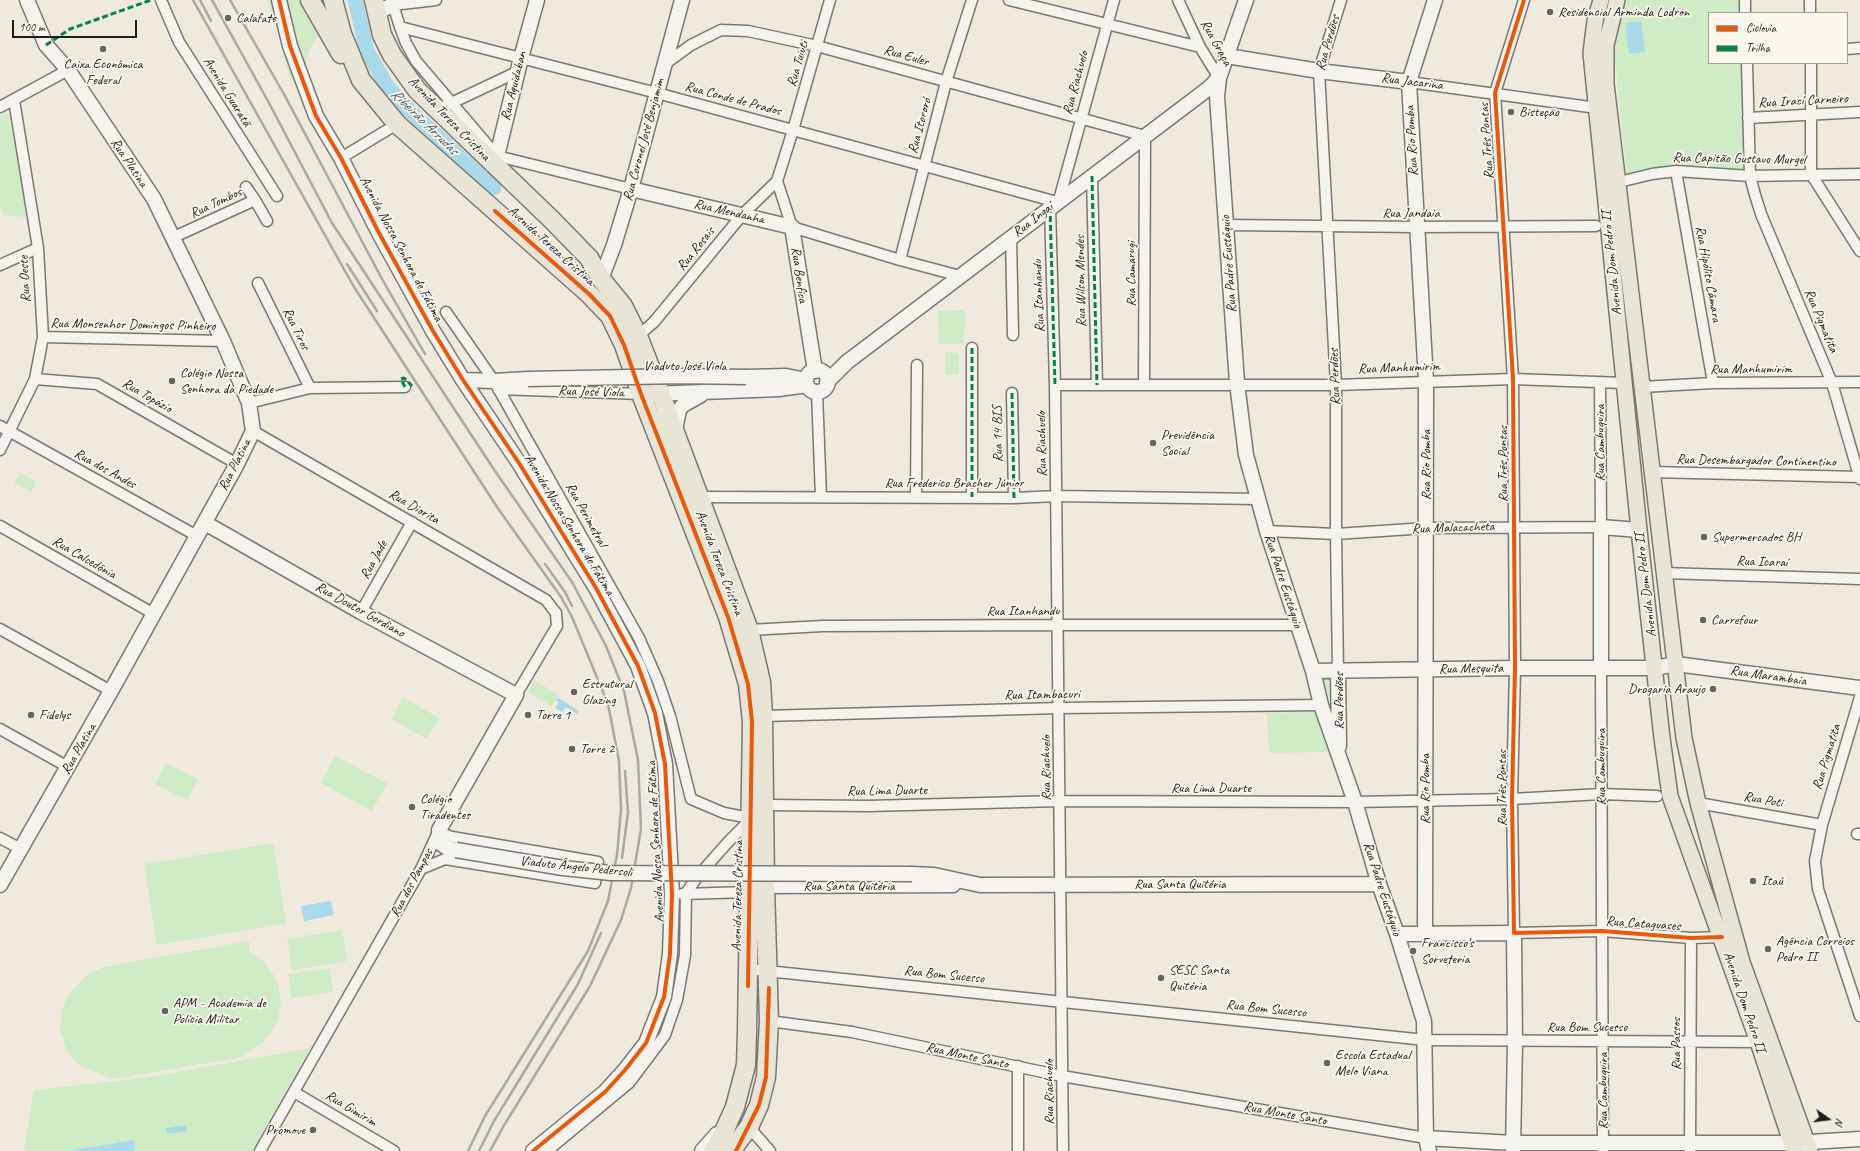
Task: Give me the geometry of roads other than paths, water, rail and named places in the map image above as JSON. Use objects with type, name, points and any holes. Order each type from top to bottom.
[{"type":"highway","points":[[310,0],[344,61],[397,124]]},
{"type":"highway","points":[[328,0],[329,35]]},
{"type":"highway","points":[[333,0],[342,34],[361,80]]},
{"type":"highway","name":"Avenida Teresa Cristina","points":[[375,6],[382,35],[392,55],[417,90],[444,106],[552,220]]},
{"type":"highway","name":"Avenida Tereza Cristina","points":[[397,124],[588,294],[610,316],[624,346],[641,394],[728,617],[748,684],[752,722],[750,819],[768,971],[769,1021],[766,1077],[759,1105],[748,1127],[731,1151]]},
{"type":"highway","name":"Avenida Tereza Cristina","points":[[552,220],[589,258],[601,279],[623,306],[638,336],[662,395],[698,497],[749,630],[761,682],[766,805],[758,889],[748,969],[746,1065],[732,1115],[712,1151]]},
{"type":"main road","name":"Avenida Dom Pedro II","points":[[1601,0],[1595,21],[1591,53],[1639,530],[1662,738],[1670,796],[1722,937],[1758,1042],[1786,1147]]},
{"type":"main road","name":"Avenida Dom Pedro II","points":[[1617,0],[1606,45],[1606,84],[1619,182],[1663,573],[1676,664],[1684,738],[1698,803],[1742,962],[1809,1147]]},
{"type":"street","name":"Rua Platina","points":[[0,885],[205,523],[253,431],[249,403],[223,341],[154,199],[68,70],[46,45],[27,0]]},
{"type":"street","name":"Avenida Guaratã","points":[[162,0],[179,42],[277,196]]},
{"type":"street","name":"Avenida Nossa Senhora de Fátima","points":[[279,0],[290,46],[316,116],[341,158],[379,233],[433,331],[463,380],[519,463],[580,561],[638,666],[655,713],[665,764],[672,894],[670,954],[664,997],[646,1043],[625,1070],[605,1092],[533,1151]]},
{"type":"street","points":[[375,6],[393,3],[436,0]]},
{"type":"street","name":"Rua Aquidaban","points":[[499,164],[517,72],[537,0]]},
{"type":"street","name":"Rua Coronel José Benjamim","points":[[601,279],[614,245],[682,0]]},
{"type":"street","name":"Rua Tuiuti","points":[[777,181],[830,0]]},
{"type":"street","name":"Rua Itororó","points":[[900,260],[946,82],[972,0]]},
{"type":"street","points":[[1010,0],[1200,47]]},
{"type":"street","name":"Rua Riachuelo","points":[[1055,203],[1066,174],[1114,0]]},
{"type":"street","name":"Rua Graça","points":[[1178,0],[1200,47],[1219,78]]},
{"type":"street","name":"Rua Padre Eustáquio","points":[[1246,0],[1219,78],[1217,96],[1237,383],[1246,455],[1257,499],[1313,671],[1321,705],[1355,802],[1379,884],[1397,934],[1424,1021],[1428,1144]]},
{"type":"street","name":"Rua Perdões","points":[[1339,758],[1336,385],[1319,71],[1341,0]]},
{"type":"street","name":"Rua Rio Pomba","points":[[1425,934],[1426,381],[1409,82],[1435,0]]},
{"type":"street","name":"Rua Três Pontas","points":[[1513,1147],[1515,1042],[1512,799],[1515,668],[1513,380],[1495,94],[1524,0]]},
{"type":"street","points":[[1745,0],[1745,12]]},
{"type":"street","points":[[1810,0],[1810,12]]},
{"type":"street","points":[[393,3],[406,43],[444,106],[517,72]]},
{"type":"street","name":"Rua Conde de Prados","points":[[400,27],[657,93],[925,165],[1055,203]]},
{"type":"street","name":"Rua Euler","points":[[665,64],[691,45],[721,30],[748,31],[817,46],[1145,136]]},
{"type":"street","points":[[1848,49],[1860,48]]},
{"type":"street","name":"Rua Jacarina","points":[[1227,56],[1319,71],[1597,108]]},
{"type":"street","name":"Rua Pigmatita","points":[[1747,64],[1750,176],[1761,214],[1832,383],[1860,478]]},
{"type":"street","points":[[1811,64],[1811,174],[1860,251]]},
{"type":"street","points":[[0,107],[68,70]]},
{"type":"street","name":"Rua Ingaí","points":[[816,380],[847,362],[960,276],[1011,242],[1055,203],[1210,88],[1219,78]]},
{"type":"street","name":"Rua Oeste","points":[[0,450],[35,379],[42,337],[38,248],[14,100]]},
{"type":"street","name":"Rua Irací Carneiro","points":[[1748,118],[1860,112]]},
{"type":"street","points":[[341,158],[397,124]]},
{"type":"street","name":"Rua Camarugi","points":[[1144,384],[1145,136]]},
{"type":"street","points":[[1124,152],[1136,155],[1145,164]]},
{"type":"street","name":"Rua Mendanha","points":[[499,164],[630,189],[792,227],[900,260],[960,276]]},
{"type":"street","name":"Rua Capitão Gustavo Murgel","points":[[1619,182],[1652,174],[1676,171],[1750,176],[1860,174]]},
{"type":"street","name":"Rua Hipólito Câmara","points":[[1676,171],[1713,383]]},
{"type":"street","points":[[1066,174],[1079,186]]},
{"type":"street","name":"Rua Wilson Mendes","points":[[1092,176],[1097,385]]},
{"type":"street","name":"Rua Rosais","points":[[638,336],[654,322],[742,215],[777,181]]},
{"type":"street","name":"Rua Benfica","points":[[777,181],[792,227],[816,380],[821,497]]},
{"type":"street","name":"Rua Tombos","points":[[174,238],[255,200],[246,187]]},
{"type":"street","points":[[255,200],[267,220]]},
{"type":"street","name":"Rua Itanhandu","points":[[1055,203],[1056,385]]},
{"type":"street","name":"Rua Jandaia","points":[[1226,225],[1328,227],[1596,226]]},
{"type":"street","points":[[1011,242],[1013,335]]},
{"type":"street","points":[[0,265],[38,248]]},
{"type":"street","name":"Rua Tiros","points":[[258,283],[310,388]]},
{"type":"street","name":"Rua Perimetral","points":[[446,312],[496,385],[639,638],[658,681],[670,716],[692,799],[724,813],[750,819]]},
{"type":"street","name":"Rua Monsenhor Domingos Pinheiro","points":[[42,337],[223,341]]},
{"type":"street","points":[[972,348],[972,497]]},
{"type":"street","points":[[916,497],[917,365]]},
{"type":"street","name":"Viaduto José Viola","points":[[463,380],[496,385],[528,378],[786,376],[816,380]]},
{"type":"street","name":"Rua Topázio","points":[[35,379],[97,384],[237,464]]},
{"type":"street","name":"Rua José Viola","points":[[496,385],[662,395],[779,389],[816,380]]},
{"type":"street","name":"Rua Manhumirim","points":[[1056,385],[1237,383],[1336,385],[1426,381],[1513,380],[1624,383]]},
{"type":"street","name":"Rua Manhumirim","points":[[1642,387],[1713,383],[1860,382]]},
{"type":"street","name":"Rua Cambuquira","points":[[1600,383],[1603,1147]]},
{"type":"street","name":"Rua Riachuelo","points":[[1056,385],[1063,1151]]},
{"type":"street","points":[[249,403],[310,388],[405,387]]},
{"type":"street","name":"Rua José Viola","points":[[674,430],[679,410],[683,405],[707,392]]},
{"type":"street","name":"Rua 14 BIS","points":[[1012,393],[1014,498]]},
{"type":"street","name":"Rua dos Andes","points":[[0,426],[197,536]]},
{"type":"street","name":"Rua Diorita","points":[[253,431],[546,600],[556,613]]},
{"type":"street","name":"Rua Desembargador Continentino","points":[[1651,472],[1860,478]]},
{"type":"street","name":"Rua Frederico Bracher Júnior","points":[[698,497],[1014,498],[1057,496],[1257,499]]},
{"type":"street","name":"Rua Jade","points":[[361,612],[412,522]]},
{"type":"street","name":"Rua Doutor Gordiano","points":[[205,523],[361,612],[516,695]]},
{"type":"street","name":"Rua Calcedônia","points":[[0,526],[154,614]]},
{"type":"street","name":"Rua Malacacheta","points":[[1267,531],[1336,534],[1426,528],[1514,526],[1601,527],[1639,530]]},
{"type":"street","name":"Rua Icaraí","points":[[1663,573],[1860,579]]},
{"type":"street","name":"Rua dos Pampas","points":[[260,1151],[421,869],[439,830],[557,626],[556,613]]},
{"type":"street","name":"Rua Itanhandu","points":[[749,630],[823,626],[1298,626]]},
{"type":"street","points":[[0,629],[111,691]]},
{"type":"street","name":"Rua Mesquita","points":[[1313,671],[1515,668],[1655,668],[1676,664]]},
{"type":"street","name":"Rua Marambaia","points":[[1676,664],[1860,688]]},
{"type":"street","name":"Rua Pigmatita","points":[[1860,696],[1822,825],[1815,861],[1818,889],[1860,1016]]},
{"type":"street","name":"Rua Itambacuri","points":[[763,716],[1060,708],[1321,705]]},
{"type":"street","points":[[0,729],[68,767]]},
{"type":"street","name":"Rua Lima Duarte","points":[[766,805],[868,806],[1060,802],[1355,802],[1512,799],[1601,794],[1657,796]]},
{"type":"street","name":"Rua Poti","points":[[1698,803],[1822,825]]},
{"type":"street","points":[[686,893],[698,876],[750,819]]},
{"type":"street","points":[[439,830],[440,842],[452,849]]},
{"type":"street","points":[[421,869],[445,859],[594,883],[598,862],[452,837],[439,830]]},
{"type":"street","points":[[0,838],[21,849]]},
{"type":"street","points":[[421,869],[436,851],[452,849]]},
{"type":"street","name":"Viaduto Ângelo Pedersoli","points":[[452,849],[563,868],[611,873],[912,874]]},
{"type":"street","name":"Rua Santa Quitéria","points":[[912,874],[934,875],[980,885]]},
{"type":"street","name":"Rua Santa Quitéria","points":[[672,894],[758,889],[980,885],[1379,884]]},
{"type":"street","name":"Avenida Nossa Senhora de Fátima","points":[[546,1151],[629,1083],[665,1034],[677,1000],[684,955],[686,893]]},
{"type":"street","name":"Rua Cataguases","points":[[1397,934],[1602,932],[1691,938],[1722,937]]},
{"type":"street","name":"Rua Passos","points":[[1690,1147],[1691,938]]},
{"type":"street","name":"Rua Bom Sucesso","points":[[748,969],[1425,1040],[1515,1042],[1758,1042]]},
{"type":"street","name":"Rua Monte Santo","points":[[769,1021],[852,1032],[1062,1076],[1428,1144],[1513,1147],[1809,1147],[1860,1139]]},
{"type":"street","points":[[1018,1066],[1018,1151]]},
{"type":"street","name":"Rua Gimirim","points":[[294,1092],[394,1151]]},
{"type":"street","name":"Avenida Tereza Cristina","points":[[702,1151],[732,1115]]},
{"type":"street","points":[[748,1127],[770,1151]]},
{"type":"street","name":"Avenida Tereza Cristina","points":[[736,1151],[748,1127]]},
{"type":"water","points":[[1641,21],[1645,52],[1629,54],[1625,23]]},
{"type":"water","points":[[558,698],[579,711],[577,714],[566,707],[562,712],[555,708],[559,702],[556,701]]},
{"type":"water","points":[[331,901],[334,915],[304,921],[301,906]]},
{"type":"water","points":[[186,1125],[187,1131],[167,1134],[166,1128]]},
{"type":"water","points":[[134,1140],[135,1151],[73,1151],[73,1150]]},
{"type":"waterway","name":"Ribeirão Arrudas","points":[[355,0],[367,51],[387,86],[410,111],[494,188]]},
{"type":"railway","points":[[193,0],[354,287],[497,507],[561,597],[572,617],[608,704],[619,761],[621,809],[617,855],[608,901],[588,951],[485,1116],[468,1151]]},
{"type":"railway","points":[[200,0],[211,21]]},
{"type":"railway","points":[[212,0],[269,103],[332,223],[495,471],[572,582],[606,646],[624,691],[638,760],[641,829],[631,888],[621,920],[590,986],[503,1127],[490,1151]]},
{"type":"railway","points":[[230,0],[285,96],[382,279],[425,354]]},
{"type":"railway","points":[[347,264],[377,311]]},
{"type":"railway","points":[[545,564],[565,592],[572,606]]},
{"type":"railway","points":[[622,858],[628,812],[625,771]]},
{"type":"railway","points":[[479,1151],[494,1121],[578,984],[601,933]]},
{"type":"place","name":"Residencial Arminda Lodron","points":[[1550,12]]},
{"type":"place","name":"Calafate","points":[[228,18]]},
{"type":"place","name":"Caixa Econômica Federal","points":[[103,49]]},
{"type":"place","name":"Bisteção","points":[[1511,112]]},
{"type":"place","name":"Colégio Nossa Senhora da Piedade","points":[[172,381]]},
{"type":"place","name":"Previdência Social","points":[[1153,443]]},
{"type":"place","name":"Supermercados BH","points":[[1704,537]]},
{"type":"place","name":"Carrefour","points":[[1703,620]]},
{"type":"place","name":"Drogaria Araujo","points":[[1713,689]]},
{"type":"place","name":"Estrutural Glazing","points":[[574,692]]},
{"type":"place","name":"Fidelys","points":[[31,715]]},
{"type":"place","name":"Torre 1","points":[[528,715]]},
{"type":"place","name":"Torre 2","points":[[572,749]]},
{"type":"place","name":"Colégio Tiradentes","points":[[412,807]]},
{"type":"place","name":"Itaú","points":[[1753,881]]},
{"type":"place","name":"Agência Correios Pedro II","points":[[1768,949]]},
{"type":"place","name":"Francisco’s Sorveteria","points":[[1413,951]]},
{"type":"place","name":"SESC Santa Quitéria","points":[[1161,978]]},
{"type":"place","name":"APM - Academia de Polícia Militar","points":[[165,1011]]},
{"type":"place","name":"Escola Estadual Melo Viana","points":[[1327,1063]]},
{"type":"place","name":"Promove","points":[[313,1130]]}]
